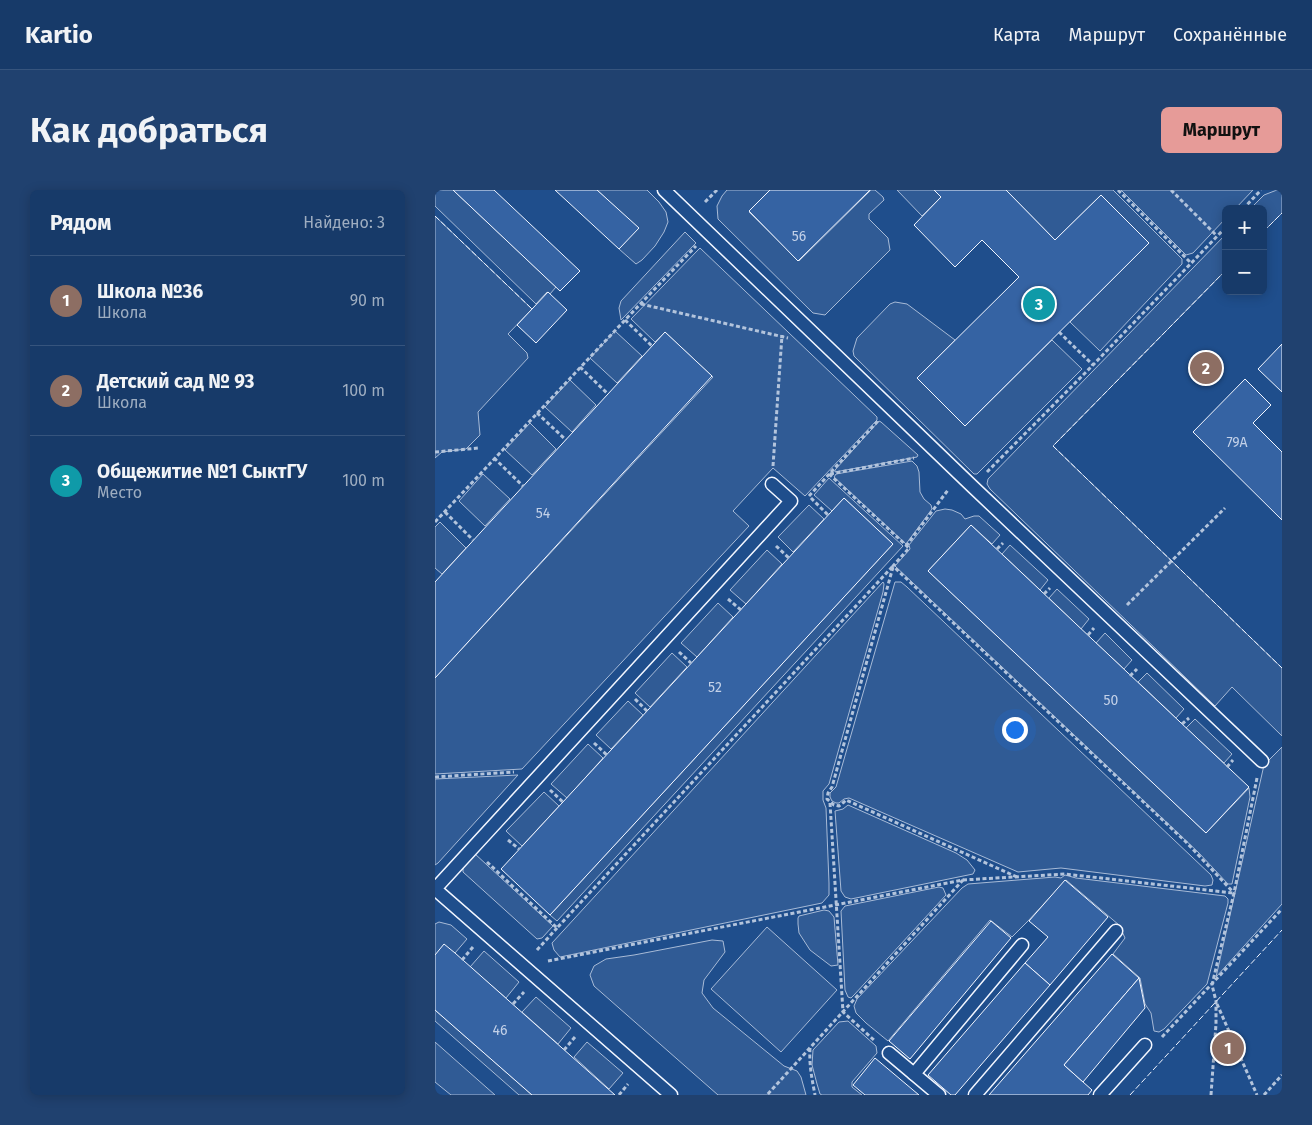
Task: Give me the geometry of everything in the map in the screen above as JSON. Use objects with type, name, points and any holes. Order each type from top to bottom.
[{"type":"lane","points":[[664,190],[1262,761]]},
{"type":"lane","points":[[671,1095],[435,889],[791,501],[772,484]]},
{"type":"lane","points":[[975,1095],[1115,932]]},
{"type":"lane","points":[[914,1074],[1022,945]]},
{"type":"lane","points":[[1101,1095],[1145,1045]]},
{"type":"lane","points":[[889,1053],[939,1095]]},
{"type":"path","points":[[1118,190],[1191,263]]},
{"type":"path","points":[[1171,190],[1217,236]]},
{"type":"path","points":[[1247,205],[1261,191]]},
{"type":"path","points":[[973,487],[1093,366],[1222,231]]},
{"type":"path","points":[[435,522],[709,232]]},
{"type":"path","points":[[640,304],[791,339]]},
{"type":"path","points":[[625,320],[652,346]]},
{"type":"path","points":[[772,484],[782,331]]},
{"type":"path","points":[[1059,332],[1093,366]]},
{"type":"path","points":[[580,367],[608,394]]},
{"type":"path","points":[[537,412],[566,440]]},
{"type":"path","points":[[829,474],[880,418]]},
{"type":"path","points":[[435,452],[479,448]]},
{"type":"path","points":[[829,474],[921,457]]},
{"type":"path","points":[[494,458],[523,486]]},
{"type":"path","points":[[523,966],[909,548],[829,474]]},
{"type":"path","points":[[906,546],[960,474]]},
{"type":"path","points":[[809,496],[829,515]]},
{"type":"path","points":[[1113,619],[1225,508]]},
{"type":"path","points":[[445,512],[473,540]]},
{"type":"path","points":[[776,546],[789,558]]},
{"type":"path","points":[[889,1053],[843,1012],[830,803],[827,799],[832,787],[893,566]]},
{"type":"path","points":[[893,566],[1186,842],[1234,893]]},
{"type":"path","points":[[727,598],[741,610]]},
{"type":"path","points":[[679,651],[691,663]]},
{"type":"path","points":[[628,693],[647,711]]},
{"type":"path","points":[[1257,1095],[1216,1001],[1212,985],[1262,761]]},
{"type":"path","points":[[435,777],[543,771]]},
{"type":"path","points":[[830,803],[839,806],[846,800],[1017,876]]},
{"type":"path","points":[[472,849],[557,928]]},
{"type":"path","points":[[523,966],[963,880],[1065,874],[1234,893]]},
{"type":"path","points":[[767,1095],[963,880]]},
{"type":"path","points":[[1145,1045],[1163,1037],[1282,909]]},
{"type":"path","points":[[1211,1095],[1216,1001]]},
{"type":"path","points":[[564,1050],[576,1036]]},
{"type":"path","points":[[810,1048],[810,1073],[815,1095]]},
{"type":"path","points":[[1264,1095],[1282,1075]]},
{"type":"shaded area","points":[[435,190],[453,190],[556,287],[550,294],[547,292],[536,304],[435,206]]},
{"type":"shaded area","points":[[597,190],[647,190],[666,212],[668,222],[664,232],[655,246],[636,264],[619,249],[638,228]]},
{"type":"shaded area","points":[[727,190],[770,190],[749,212],[799,261],[871,190],[875,190],[884,200],[869,214],[869,219],[888,238],[890,250],[825,315],[813,313],[718,219],[717,206]]},
{"type":"shaded area","points":[[897,190],[934,190],[941,197],[922,216]]},
{"type":"shaded area","points":[[1006,190],[1113,190],[1182,259],[1182,264],[1100,351],[1070,322],[1149,243],[1101,195],[1055,240]]},
{"type":"shaded area","points":[[1121,190],[1253,190],[1239,205],[1222,205],[1222,222],[1193,253],[1186,255]]},
{"type":"shaded area","points":[[1282,190],[1282,213],[1267,228],[1267,205],[1254,205],[1264,195]]},
{"type":"shaded area","points":[[435,216],[532,309],[508,334],[527,353],[528,358],[478,412],[480,435],[466,449],[442,452],[435,458]]},
{"type":"shaded area","points":[[685,232],[696,243],[621,320],[619,308],[621,301]]},
{"type":"shaded area","points":[[1222,238],[1222,274],[1053,446],[1282,668],[1282,736],[1232,687],[1215,706],[990,489],[987,484],[988,479]]},
{"type":"shaded area","points":[[700,248],[877,417],[877,420],[805,496],[773,468],[733,511],[749,526],[522,769],[435,774],[435,678],[713,377],[665,332],[655,342],[631,319]]},
{"type":"shaded area","points":[[895,302],[907,304],[955,340],[917,378],[965,426],[1052,340],[1082,369],[977,474],[974,474],[854,356],[853,351],[857,338],[890,304]]},
{"type":"shaded area","points":[[615,331],[642,356],[617,383],[590,358]]},
{"type":"shaded area","points":[[570,380],[596,405],[572,432],[545,407]]},
{"type":"shaded area","points":[[879,421],[918,455],[917,457],[835,472],[835,470]]},
{"type":"shaded area","points":[[530,423],[556,449],[532,475],[505,450]]},
{"type":"shaded area","points":[[912,461],[917,466],[919,472],[920,492],[932,509],[906,544],[834,477],[836,474]]},
{"type":"shaded area","points":[[483,474],[510,499],[485,526],[459,501]]},
{"type":"shaded area","points":[[829,478],[903,546],[557,921],[550,915],[893,544],[844,498],[832,511],[814,495]]},
{"type":"shaded area","points":[[809,505],[824,519],[793,552],[778,537]]},
{"type":"shaded area","points":[[945,509],[961,514],[965,519],[979,516],[1000,535],[992,544],[971,525],[928,571],[1206,833],[1249,788],[1250,797],[1232,884],[1228,884],[1199,853],[895,566],[910,549],[909,545],[936,511]]},
{"type":"shaded area","points":[[440,522],[466,548],[442,574],[435,568],[435,527]]},
{"type":"shaded area","points":[[1010,545],[1048,580],[1040,590],[1002,554]]},
{"type":"shaded area","points":[[767,550],[782,564],[746,604],[730,590]]},
{"type":"shaded area","points":[[883,582],[883,592],[829,784],[823,791],[823,800],[826,808],[829,895],[822,903],[560,957],[554,950],[552,943]]},
{"type":"shaded area","points":[[895,582],[901,582],[907,587],[1211,875],[1212,885],[1205,886],[1061,868],[1018,872],[849,798],[839,803],[832,801],[830,793],[836,787]]},
{"type":"shaded area","points":[[1057,589],[1089,619],[1081,629],[1049,598]]},
{"type":"shaded area","points":[[718,603],[733,617],[697,657],[681,643]]},
{"type":"shaded area","points":[[1105,633],[1132,660],[1124,669],[1096,643]]},
{"type":"shaded area","points":[[672,653],[687,667],[650,707],[635,693]]},
{"type":"shaded area","points":[[1147,673],[1184,709],[1176,718],[1138,682]]},
{"type":"shaded area","points":[[628,701],[643,715],[611,749],[596,735]]},
{"type":"shaded area","points":[[1195,719],[1232,754],[1224,763],[1186,728]]},
{"type":"shaded area","points":[[588,744],[603,758],[567,798],[551,784]]},
{"type":"shaded area","points":[[1282,747],[1282,904],[1216,977],[1264,765]]},
{"type":"shaded area","points":[[518,775],[438,863],[435,865],[435,779]]},
{"type":"shaded area","points":[[544,792],[559,806],[522,846],[506,831]]},
{"type":"shaded area","points":[[848,805],[956,853],[967,860],[975,870],[973,874],[851,899],[845,897],[841,891],[835,811],[843,809]]},
{"type":"shaded area","points":[[474,853],[553,926],[542,938],[537,939],[463,872],[463,868]]},
{"type":"shaded area","points":[[1065,875],[1076,878],[1225,896],[1228,899],[1207,984],[1164,1029],[1159,1032],[1154,1031],[1151,1013],[1145,1004],[1140,978],[1113,954],[1125,938],[1119,925],[1066,880],[1012,937],[990,920],[888,1041],[856,1013],[854,1006],[857,999],[962,888],[968,884],[1061,878]]},
{"type":"shaded area","points":[[939,887],[943,888],[946,895],[854,995],[851,998],[848,997],[845,990],[841,911],[845,906]]},
{"type":"shaded area","points":[[824,910],[829,911],[834,917],[838,965],[831,966],[810,950],[799,933],[799,916]]},
{"type":"shaded area","points":[[439,922],[451,925],[467,939],[455,953],[435,955],[435,924]]},
{"type":"shaded area","points":[[767,927],[837,990],[781,1052],[711,989]]},
{"type":"shaded area","points":[[712,940],[723,941],[725,952],[704,980],[702,993],[713,1008],[784,1066],[797,1071],[801,1077],[806,1095],[718,1095],[594,986],[590,975],[594,966],[606,959]]},
{"type":"shaded area","points":[[484,951],[519,982],[506,998],[470,967]]},
{"type":"shaded area","points":[[536,997],[571,1028],[558,1044],[522,1012]]},
{"type":"shaded area","points":[[435,1010],[532,1095],[519,1095],[435,1021]]},
{"type":"shaded area","points":[[848,1021],[876,1046],[877,1053],[852,1082],[852,1087],[862,1095],[822,1095],[820,1094],[812,1065],[813,1050],[839,1022]]},
{"type":"shaded area","points":[[435,1042],[495,1095],[451,1095],[435,1082]]},
{"type":"shaded area","points":[[587,1042],[623,1073],[609,1089],[574,1057]]},
{"type":"building","points":[[453,190],[494,190],[580,271],[560,291]]},
{"type":"building","points":[[555,190],[597,190],[639,228],[619,249]]},
{"type":"building","points":[[770,190],[870,190],[798,261],[749,211]]},
{"type":"building","points":[[934,190],[1006,190],[1055,240],[1101,195],[1149,243],[965,426],[917,378],[1019,277],[982,240],[955,267],[914,225],[941,197]]},
{"type":"building","points":[[548,292],[567,310],[536,343],[517,325]]},
{"type":"building","points":[[665,332],[712,376],[435,678],[435,582]]},
{"type":"building","points":[[1282,344],[1282,392],[1258,369]]},
{"type":"building","points":[[1245,379],[1271,405],[1253,423],[1282,452],[1282,520],[1193,432]]},
{"type":"building","points":[[844,498],[893,544],[550,915],[501,869]]},
{"type":"building","points":[[971,525],[1249,787],[1206,833],[928,571]]},
{"type":"building","points":[[1065,880],[1108,917],[1050,985],[1025,963],[1048,937],[1029,921]]},
{"type":"building","points":[[991,921],[1011,938],[910,1059],[889,1041]]},
{"type":"building","points":[[444,944],[615,1095],[532,1095],[435,1010],[435,955]]},
{"type":"building","points":[[1112,954],[1139,978],[1064,1065],[1092,1090],[1088,1095],[989,1095]]},
{"type":"building","points":[[1025,963],[1050,985],[955,1095],[951,1095],[928,1075]]},
{"type":"building","points":[[1139,978],[1145,1008],[1083,1082],[1064,1065]]},
{"type":"building","points":[[875,1058],[919,1095],[865,1095],[853,1085]]},
{"type":"fence","points":[[1267,228],[1282,213]]},
{"type":"fence","points":[[435,216],[532,309]]},
{"type":"fence","points":[[1222,274],[1053,446],[1282,668]]},
{"type":"fence","points":[[1130,1095],[1282,930]]},
{"type":"place","name":"Общежитие №1 СыктГУ","points":[[1039,304]]},
{"type":"place","name":"Детский сад № 93","points":[[1206,368]]},
{"type":"place","name":"Школа №36","points":[[1228,1048]]}]
